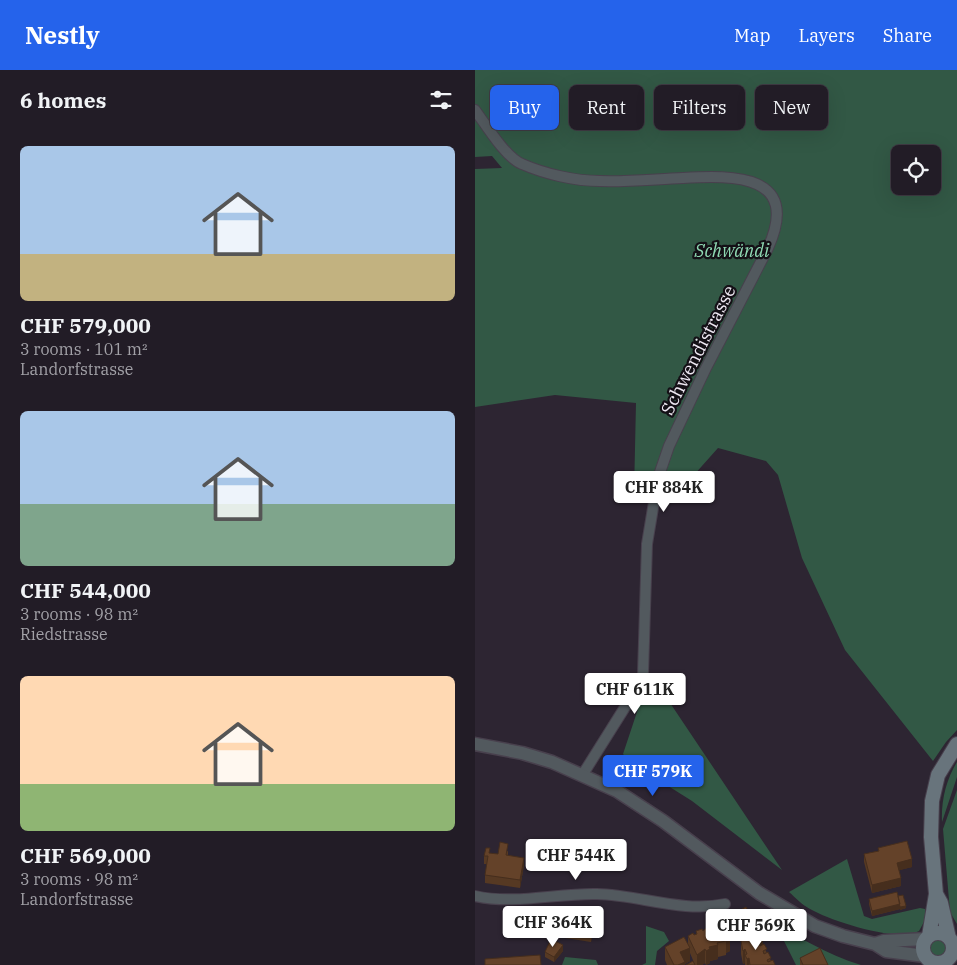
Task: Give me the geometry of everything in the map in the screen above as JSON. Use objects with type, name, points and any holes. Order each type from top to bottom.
[{"type":"main road","points":[[936,894],[941,904],[953,949],[950,959],[940,964],[929,961],[923,948],[927,938],[936,894],[931,837],[932,801],[938,774],[957,744]]},
{"type":"main road","points":[[927,938],[939,933],[952,940]]},
{"type":"street","name":"Schwendistrasse","points":[[475,110],[507,152],[520,164],[549,173],[598,181],[716,176],[739,178],[763,187],[773,200],[777,210],[775,230],[770,243],[705,370],[669,446],[651,512],[647,544],[643,674],[633,696],[583,774]]},
{"type":"street","points":[[475,744],[530,756],[583,774],[644,807],[743,882],[783,908],[825,930],[875,944],[886,951],[929,961]]},
{"type":"street","points":[[475,896],[508,899],[595,894],[684,906],[703,907],[725,904]]},
{"type":"street","points":[[875,944],[884,941],[927,938]]},
{"type":"green space","name":"Schwändi","points":[[475,70],[957,70],[957,730],[933,761],[845,650],[802,558],[778,475],[766,461],[718,448],[685,485],[634,493],[636,403],[555,395],[475,407],[475,169],[502,168],[492,156],[475,157]]},
{"type":"green space","points":[[650,673],[782,870],[692,801],[630,762],[623,754]]},
{"type":"green space","points":[[957,762],[957,777],[942,822],[942,806],[945,791]]},
{"type":"green space","points":[[957,790],[957,924],[950,912],[943,829]]},
{"type":"green space","points":[[847,859],[864,916],[872,919],[920,908],[925,909],[925,920],[919,931],[909,934],[896,934],[848,924],[810,909],[789,892]]},
{"type":"green space","points":[[764,922],[789,932],[836,956],[861,965],[796,965],[782,937],[762,928]]},
{"type":"green space","points":[[646,926],[664,932],[669,941],[657,951],[655,965],[642,965],[646,963]]},
{"type":"green space","points":[[938,940],[946,948],[938,956],[930,948]]},
{"type":"green space","points":[[565,957],[596,960],[598,965],[562,965]]},
{"type":"building","points":[[907,841],[912,859],[897,863],[901,878],[872,885],[864,854],[879,851],[878,848]]},
{"type":"building","points":[[500,842],[508,844],[506,855],[524,858],[520,880],[485,875],[488,856],[484,856],[486,848],[490,848],[489,853],[498,854]]},
{"type":"building","points":[[897,892],[900,904],[872,911],[869,899]]},
{"type":"building","points":[[903,895],[906,906],[900,907],[898,896]]},
{"type":"building","points":[[563,907],[595,913],[591,934],[559,929]]},
{"type":"building","points":[[746,907],[756,927],[746,932],[741,923],[732,927],[727,917]]},
{"type":"building","points":[[524,909],[537,911],[535,926],[522,925]]},
{"type":"building","points":[[718,921],[719,923],[723,921],[730,937],[725,939],[726,941],[717,943],[718,945],[709,947],[710,949],[706,951],[705,949],[697,955],[688,936],[693,933],[694,935],[697,934],[696,931],[702,929],[703,931],[710,925],[711,927],[714,926],[713,923]]},
{"type":"building","points":[[755,934],[756,938],[760,936],[763,941],[759,943],[760,946],[764,944],[767,949],[763,951],[764,954],[768,952],[771,958],[767,960],[768,962],[773,960],[775,965],[750,965],[749,958],[747,959],[745,955],[747,954],[745,949],[743,951],[741,941]]},
{"type":"building","points":[[684,937],[690,948],[680,952],[685,962],[674,965],[665,947]]},
{"type":"building","points":[[551,939],[563,945],[554,957],[545,952]]},
{"type":"building","points":[[820,948],[828,965],[803,965],[800,958]]},
{"type":"building","points":[[540,955],[541,965],[485,965],[485,959]]},
{"type":"building","points":[[693,961],[695,965],[686,965]]}]
